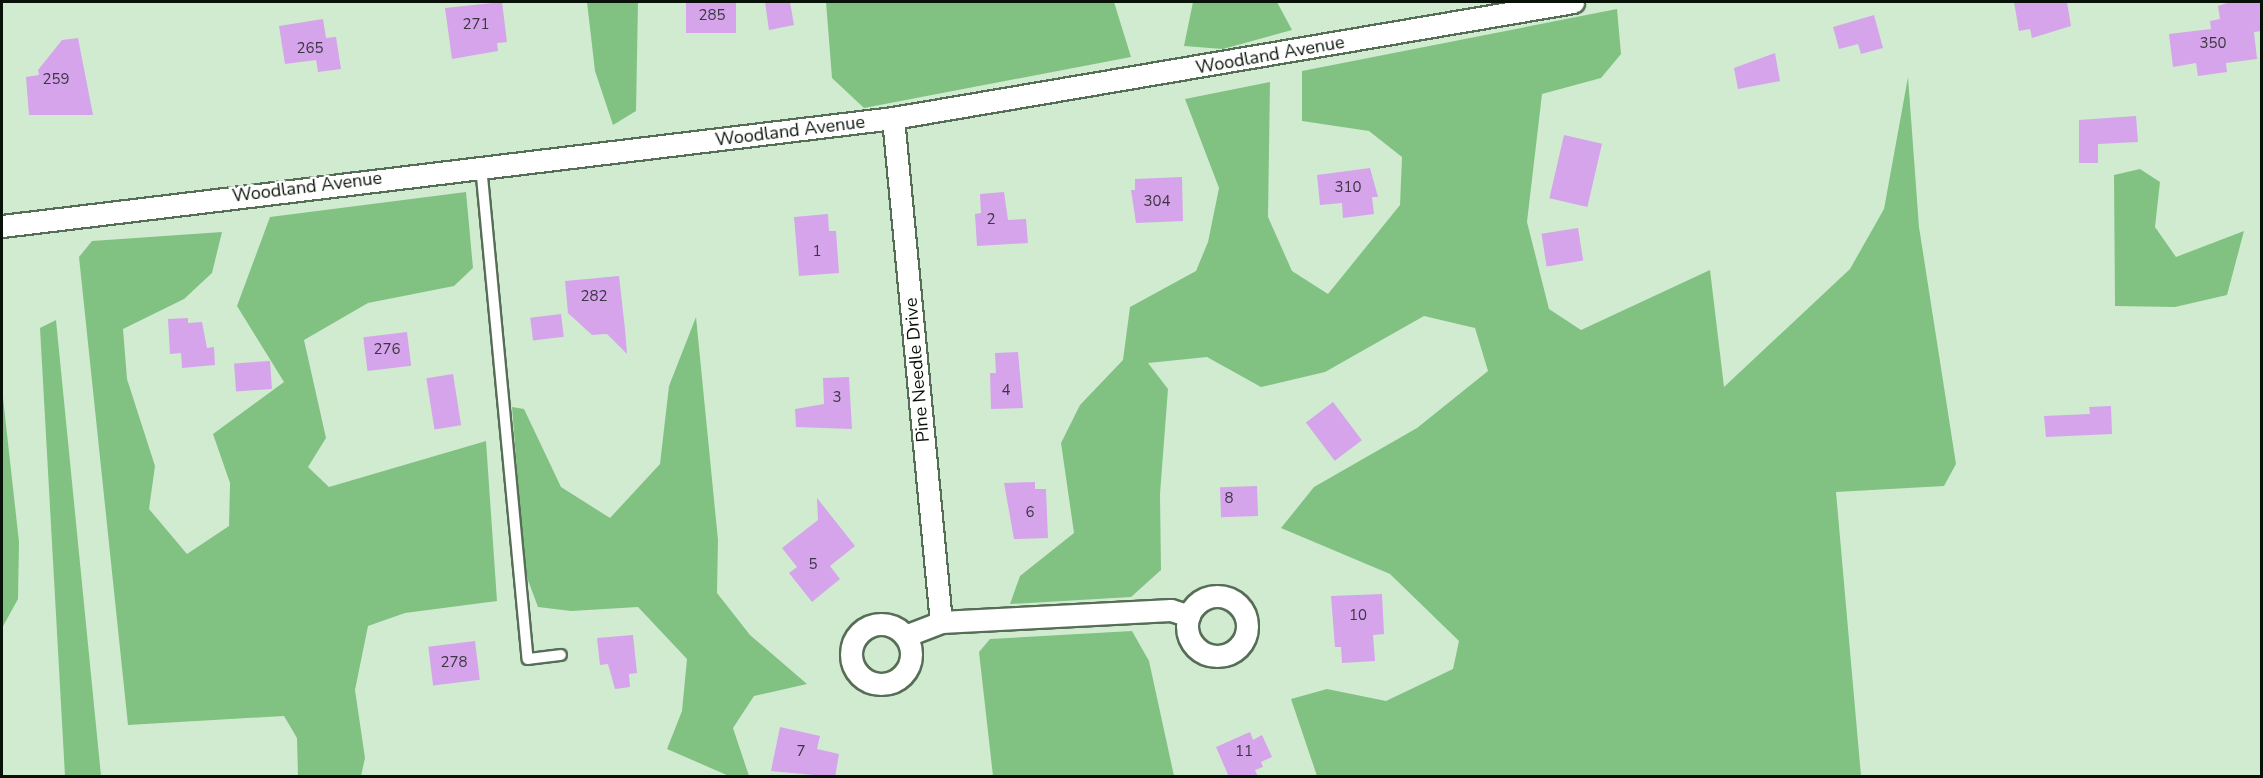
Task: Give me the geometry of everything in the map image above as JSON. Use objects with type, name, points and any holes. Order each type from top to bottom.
[{"type":"street","name":"Woodland Avenue","points":[[2,226],[481,166],[893,118],[1573,2]]},
{"type":"street","name":"Pine Needle Drive","points":[[893,118],[941,622]]},
{"type":"street","points":[[905,636],[941,622],[1171,610],[1189,616]]},
{"type":"lane","points":[[481,166],[528,659],[561,655]]},
{"type":"green space","points":[[587,2],[638,2],[636,111],[613,125],[595,71]]},
{"type":"green space","points":[[826,2],[1114,2],[1131,57],[864,108],[832,78]]},
{"type":"green space","points":[[1193,2],[1277,2],[1292,30],[1223,49],[1184,46]]},
{"type":"green space","points":[[1617,9],[1621,54],[1601,78],[1542,94],[1527,222],[1549,309],[1581,330],[1710,270],[1724,387],[1850,269],[1884,209],[1908,77],[1919,227],[1956,464],[1944,486],[1836,492],[1861,776],[1317,776],[1291,699],[1327,689],[1386,701],[1453,669],[1459,641],[1390,574],[1281,528],[1314,487],[1417,428],[1488,371],[1475,328],[1424,316],[1325,372],[1261,387],[1207,357],[1148,363],[1168,389],[1160,494],[1161,570],[1131,597],[1010,604],[1020,576],[1074,533],[1061,443],[1080,405],[1123,360],[1130,307],[1196,271],[1208,242],[1219,188],[1185,99],[1270,82],[1268,217],[1292,271],[1328,294],[1400,205],[1402,157],[1369,131],[1302,121],[1302,71]]},
{"type":"green space","points":[[2140,169],[2160,182],[2155,227],[2176,257],[2244,231],[2227,295],[2175,307],[2115,306],[2114,175]]},
{"type":"green space","points":[[466,192],[473,268],[454,286],[368,303],[304,340],[326,438],[308,467],[329,487],[486,441],[497,601],[405,613],[368,626],[355,690],[365,758],[361,776],[298,776],[297,738],[284,716],[128,725],[79,257],[92,241],[222,232],[212,273],[184,299],[123,329],[127,379],[155,466],[149,509],[187,554],[229,526],[230,483],[213,434],[284,382],[237,306],[270,217]]},
{"type":"green space","points":[[696,317],[718,540],[717,593],[750,635],[807,684],[754,696],[733,728],[749,776],[729,776],[667,749],[682,711],[687,659],[638,607],[571,611],[538,607],[525,572],[512,407],[524,409],[561,487],[610,518],[660,464],[669,386]]},
{"type":"green space","points":[[56,320],[101,776],[65,776],[40,328]]},
{"type":"green space","points":[[2,389],[19,542],[18,599],[2,628]]},
{"type":"green space","points":[[1132,631],[1149,661],[1174,776],[993,776],[979,652],[990,639]]},
{"type":"building","points":[[502,2],[507,42],[497,43],[498,51],[452,59],[445,8]]},
{"type":"building","points":[[686,2],[736,2],[736,33],[686,33]]},
{"type":"building","points":[[765,2],[790,2],[794,25],[769,30]]},
{"type":"building","points":[[2014,2],[2067,2],[2071,26],[2032,38],[2030,29],[2019,31]]},
{"type":"building","points":[[2230,2],[2262,2],[2262,31],[2254,32],[2257,59],[2226,63],[2227,72],[2198,76],[2196,63],[2173,67],[2169,34],[2211,29],[2210,21],[2220,19],[2218,6]]},
{"type":"building","points":[[1874,15],[1883,48],[1861,54],[1858,44],[1839,49],[1833,27]]},
{"type":"building","points":[[323,19],[326,38],[336,37],[341,69],[318,72],[316,60],[285,64],[279,26]]},
{"type":"building","points":[[78,38],[93,115],[29,115],[26,77],[39,75],[38,70],[62,40]]},
{"type":"building","points":[[1775,53],[1780,81],[1738,89],[1734,68]]},
{"type":"building","points":[[2136,116],[2138,142],[2098,144],[2098,163],[2079,163],[2079,120]]},
{"type":"building","points":[[1564,135],[1602,144],[1587,207],[1549,198]]},
{"type":"building","points":[[1370,168],[1378,197],[1372,197],[1374,214],[1343,218],[1342,203],[1320,205],[1317,175]]},
{"type":"building","points":[[1182,177],[1183,221],[1136,223],[1131,190],[1135,190],[1135,179]]},
{"type":"building","points":[[1004,192],[1008,220],[1026,219],[1028,243],[977,246],[975,214],[981,213],[980,194]]},
{"type":"building","points":[[828,214],[829,231],[836,231],[839,273],[799,276],[794,217]]},
{"type":"building","points":[[1578,228],[1583,261],[1547,266],[1541,234]]},
{"type":"building","points":[[619,276],[627,354],[607,334],[592,335],[568,313],[565,281]]},
{"type":"building","points":[[561,314],[564,337],[533,341],[530,318]]},
{"type":"building","points":[[188,318],[188,323],[202,322],[207,348],[214,347],[215,365],[182,368],[181,353],[170,354],[168,319]]},
{"type":"building","points":[[407,332],[411,366],[367,371],[363,337]]},
{"type":"building","points":[[1018,352],[1023,408],[991,409],[990,373],[996,373],[995,353]]},
{"type":"building","points":[[270,361],[272,389],[236,391],[234,364]]},
{"type":"building","points":[[453,374],[461,425],[434,430],[426,378]]},
{"type":"building","points":[[849,377],[852,429],[796,427],[795,409],[824,404],[823,378]]},
{"type":"building","points":[[1333,402],[1362,440],[1335,461],[1306,422]]},
{"type":"building","points":[[2111,406],[2112,434],[2046,437],[2044,416],[2090,414],[2089,407]]},
{"type":"building","points":[[1035,482],[1035,489],[1046,489],[1048,538],[1014,539],[1004,483]]},
{"type":"building","points":[[1257,486],[1258,516],[1221,517],[1220,487]]},
{"type":"building","points":[[817,498],[855,546],[830,566],[840,579],[812,602],[789,573],[797,567],[782,548],[818,520]]},
{"type":"building","points":[[1382,594],[1384,634],[1373,635],[1375,661],[1342,663],[1341,647],[1335,647],[1331,596]]},
{"type":"building","points":[[633,635],[637,673],[629,674],[630,687],[615,689],[608,664],[600,665],[597,638]]},
{"type":"building","points":[[475,641],[480,680],[433,685],[428,647]]},
{"type":"building","points":[[780,727],[820,736],[817,749],[839,754],[835,777],[771,771]]},
{"type":"building","points":[[1250,732],[1253,740],[1262,735],[1272,757],[1261,762],[1263,767],[1255,770],[1258,777],[1229,777],[1216,747]]}]
